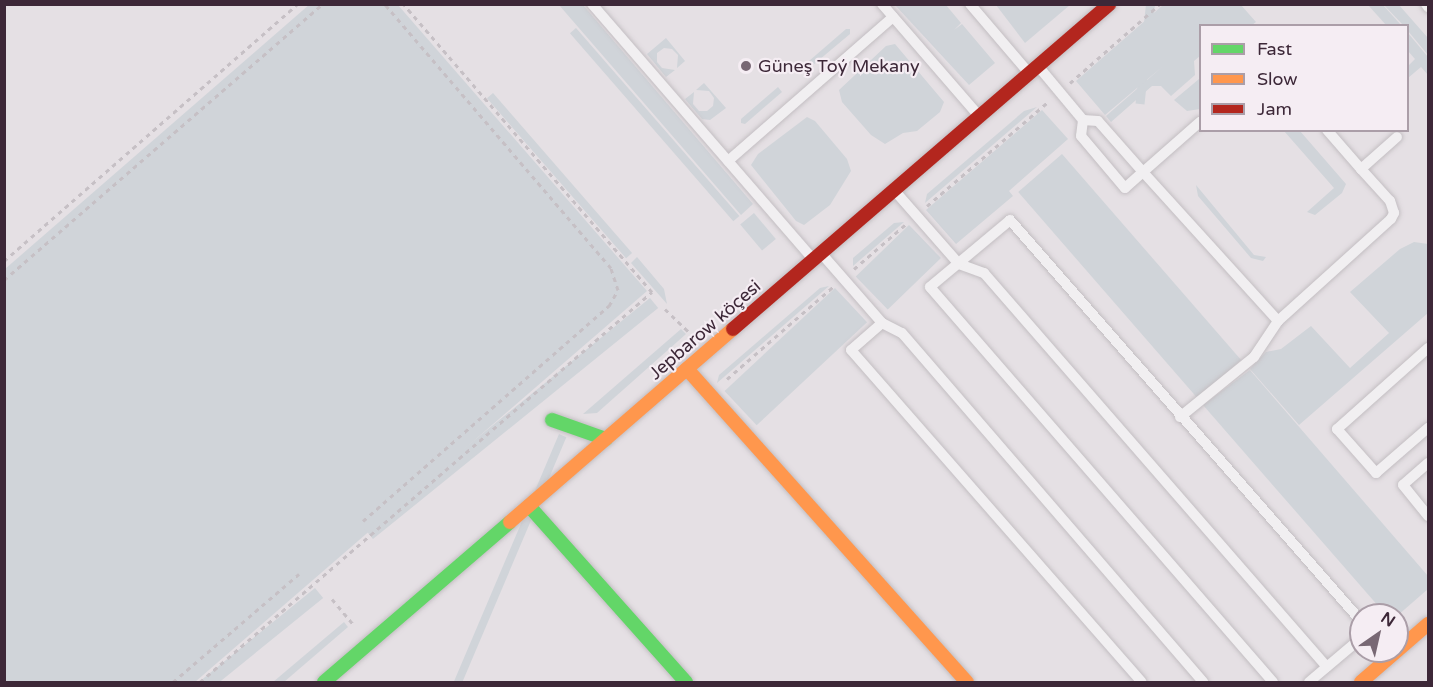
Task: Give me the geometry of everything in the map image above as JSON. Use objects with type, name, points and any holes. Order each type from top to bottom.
[{"type":"street","name":"Jepbarow köçesi","points":[[324,682],[1109,4]]},
{"type":"street","points":[[687,369],[967,682]]},
{"type":"street","points":[[552,420],[606,439]]},
{"type":"street","points":[[529,506],[686,682]]},
{"type":"street","points":[[1361,682],[1428,624]]},
{"type":"lane","points":[[592,4],[728,161],[817,256],[843,278],[882,322],[902,333],[1203,682]]},
{"type":"lane","points":[[882,4],[980,117]]},
{"type":"lane","points":[[970,4],[1034,70],[1060,92],[1083,120],[1081,136],[1125,188],[1199,123]]},
{"type":"lane","points":[[728,161],[893,17]]},
{"type":"lane","points":[[1083,120],[1098,121],[1278,321]]},
{"type":"lane","points":[[1180,417],[1254,357],[1278,321],[1391,219],[1394,213],[1390,201],[1329,132]]},
{"type":"lane","points":[[1361,169],[1397,137]]},
{"type":"lane","points":[[894,190],[959,264],[984,273],[1327,667]]},
{"type":"lane","points":[[1273,682],[930,287],[1010,220],[1349,607]]},
{"type":"lane","points":[[882,322],[851,350],[1142,682]]},
{"type":"lane","points":[[1428,348],[1337,429],[1376,473],[1428,428]]},
{"type":"lane","points":[[1428,463],[1403,485],[1428,516]]},
{"type":"lane","points":[[1309,682],[1349,648]]},
{"type":"path","points":[[4,261],[298,4]]},
{"type":"path","points":[[4,280],[322,4]]},
{"type":"path","points":[[363,521],[609,306],[618,290],[611,268],[385,4]]},
{"type":"path","points":[[200,682],[652,292],[403,4]]},
{"type":"path","points":[[710,394],[1160,4]]},
{"type":"path","points":[[173,682],[298,574]]},
{"type":"shaded area","points":[[310,4],[398,5],[647,291],[195,682],[5,682],[5,269]]},
{"type":"shaded area","points":[[1146,4],[1155,5],[1144,104],[1136,103]]},
{"type":"shaded area","points":[[559,5],[583,5],[753,204],[741,215]]},
{"type":"shaded area","points":[[895,5],[946,5],[961,23],[954,30],[962,24],[995,63],[969,85]]},
{"type":"shaded area","points":[[996,5],[1070,5],[1025,43]]},
{"type":"shaded area","points":[[1163,5],[1241,5],[1256,22],[1253,24],[1199,24],[1199,57],[1194,61],[1195,75],[1171,96],[1161,86],[1152,86],[1111,122],[1106,116],[1162,67],[1105,115],[1076,81]]},
{"type":"shaded area","points":[[1368,5],[1383,5],[1400,24],[1385,24]]},
{"type":"shaded area","points":[[1384,5],[1399,5],[1428,38],[1428,55],[1409,32],[1409,24],[1402,24]]},
{"type":"shaded area","points":[[576,28],[739,216],[733,221],[570,33]]},
{"type":"shaded area","points":[[846,29],[850,29],[850,34],[813,65],[809,61]]},
{"type":"shaded area","points":[[1409,34],[1428,57],[1428,75],[1421,67],[1409,77],[1409,65],[1415,59],[1409,52]]},
{"type":"shaded area","points":[[666,38],[685,61],[677,68],[678,55],[672,49],[664,48],[657,53],[657,62],[662,68],[675,70],[666,77],[647,54]]},
{"type":"shaded area","points":[[895,44],[944,102],[940,112],[917,131],[903,133],[885,144],[871,135],[842,102],[839,90],[886,46]]},
{"type":"shaded area","points":[[1199,79],[1199,109],[1187,111],[1174,100]]},
{"type":"shaded area","points":[[704,83],[726,108],[710,120],[702,119],[685,99],[694,92],[693,104],[699,111],[707,111],[713,106],[714,98],[709,91],[696,90]]},
{"type":"shaded area","points":[[778,87],[782,92],[745,124],[741,123],[741,119]]},
{"type":"shaded area","points":[[493,93],[632,253],[626,258],[487,98]]},
{"type":"shaded area","points":[[1037,107],[925,203],[927,194],[1024,111]]},
{"type":"shaded area","points":[[1042,110],[1068,139],[1009,191],[1013,196],[956,244],[926,210]]},
{"type":"shaded area","points":[[807,117],[815,121],[847,159],[851,171],[830,205],[804,225],[796,221],[751,165],[758,154]]},
{"type":"shaded area","points":[[1285,132],[1301,132],[1346,184],[1342,193],[1315,215],[1307,212],[1334,188]]},
{"type":"shaded area","points":[[1062,154],[1241,360],[1197,398],[1018,192]]},
{"type":"shaded area","points":[[1196,185],[1254,255],[1266,257],[1263,261],[1251,258],[1198,196]]},
{"type":"shaded area","points":[[754,213],[776,239],[762,251],[740,225]]},
{"type":"shaded area","points":[[904,222],[853,266],[853,258],[894,223]]},
{"type":"shaded area","points":[[909,225],[941,258],[888,309],[856,276]]},
{"type":"shaded area","points":[[1414,242],[1428,244],[1428,313],[1299,425],[1250,369],[1266,352],[1281,349],[1311,326],[1350,368],[1389,333],[1350,292],[1400,249]]},
{"type":"shaded area","points":[[637,257],[664,289],[667,304],[631,263]]},
{"type":"shaded area","points":[[829,286],[717,383],[719,375],[820,288]]},
{"type":"shaded area","points":[[835,288],[867,322],[757,425],[725,391]]},
{"type":"shaded area","points":[[650,298],[658,308],[373,539],[365,529]]},
{"type":"shaded area","points":[[681,329],[686,334],[597,413],[583,414]]},
{"type":"shaded area","points":[[1250,370],[1428,576],[1428,589],[1409,606],[1409,603],[1376,603],[1203,405]]},
{"type":"shaded area","points":[[559,434],[566,437],[462,682],[454,682]]},
{"type":"shaded area","points":[[315,588],[323,598],[220,682],[205,682],[202,679]]},
{"type":"shaded area","points":[[344,622],[348,627],[284,682],[273,682]]},
{"type":"traffic: fast","points":[[552,420],[606,439]]},
{"type":"traffic: fast","points":[[529,506],[686,682]]},
{"type":"traffic: fast","points":[[324,682],[510,522]]},
{"type":"traffic: slow","points":[[510,522],[733,329]]},
{"type":"traffic: slow","points":[[687,369],[967,682]]},
{"type":"traffic: slow","points":[[1361,682],[1428,624]]},
{"type":"traffic: jam","points":[[733,329],[1109,4]]},
{"type":"place","name":"Güneş Toý Mekany","points":[[746,66]]}]
